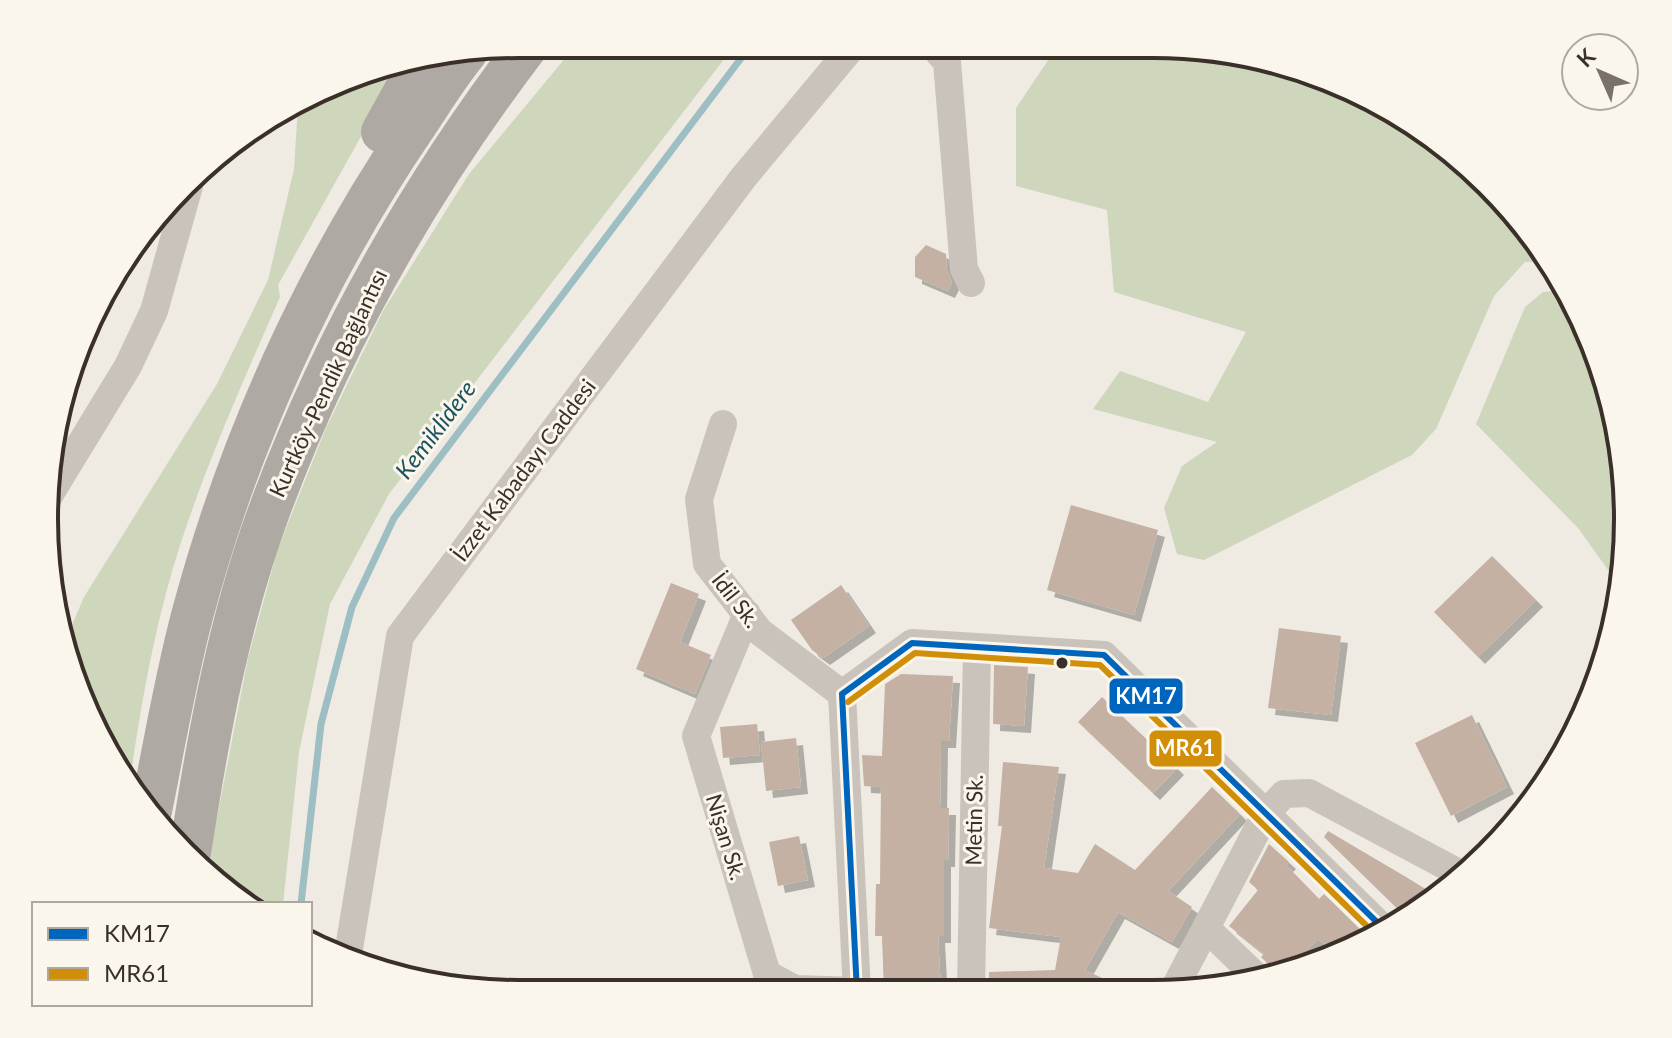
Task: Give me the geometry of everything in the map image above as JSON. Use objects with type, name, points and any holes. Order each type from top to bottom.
[{"type":"highway","name":"Kurtköy-Pendik Bağlantısı","points":[[191,843],[207,737],[226,657],[270,507],[322,386],[371,285],[427,188],[518,58]]},
{"type":"highway","name":"Kurtköy-Pendik Bağlantısı","points":[[153,800],[192,615],[233,486],[286,357],[326,272],[393,159],[460,62]]},
{"type":"highway","points":[[326,272],[356,177],[416,70]]},
{"type":"street","name":"İzzet Kabadayı Caddesi","points":[[349,947],[400,636],[743,178],[843,58]]},
{"type":"street","points":[[944,58],[947,62],[964,269],[971,283]]},
{"type":"street","points":[[60,477],[128,366],[154,311],[185,202]]},
{"type":"street","name":"İdil Sk.","points":[[723,424],[699,499],[707,564],[760,632],[842,694]]},
{"type":"street","name":"Nişan Sk.","points":[[747,614],[696,736],[767,974],[778,980]]},
{"type":"street","points":[[856,980],[842,694],[912,643],[1104,655],[1377,922]]},
{"type":"street","name":"Metin Sk.","points":[[971,980],[977,647]]},
{"type":"street","points":[[1179,979],[1266,813],[1284,794],[1309,793],[1453,870]]},
{"type":"street","points":[[1206,928],[1249,970]]},
{"type":"green space","points":[[565,58],[725,58],[389,494],[330,604],[299,752],[283,902],[263,902],[210,862],[248,658],[278,548],[326,428],[383,311],[469,174]]},
{"type":"green space","points":[[1050,58],[1183,59],[1243,67],[1301,82],[1384,120],[1434,153],[1500,215],[1535,262],[1525,262],[1494,296],[1436,429],[1412,455],[1204,560],[1177,554],[1164,508],[1182,466],[1217,442],[1093,409],[1120,371],[1208,402],[1246,332],[1114,292],[1107,210],[1016,186],[1016,108]]},
{"type":"green space","points":[[395,75],[278,285],[280,297],[196,499],[159,622],[132,769],[93,695],[71,626],[84,597],[217,384],[268,280],[294,169],[297,115],[343,93]]},
{"type":"green space","points":[[1553,291],[1579,343],[1590,371],[1605,429],[1613,489],[1611,573],[1578,528],[1476,424],[1525,307],[1543,292]]},
{"type":"building","points":[[926,245],[946,254],[947,271],[952,283],[948,291],[915,277],[915,257]]},
{"type":"building","points":[[1071,505],[1158,530],[1134,615],[1047,590]]},
{"type":"building","points":[[1492,556],[1536,600],[1478,657],[1434,612]]},
{"type":"building","points":[[671,583],[699,594],[680,642],[711,655],[695,694],[636,669]]},
{"type":"building","points":[[841,585],[869,626],[823,658],[812,650],[791,620]]},
{"type":"building","points":[[1279,628],[1341,636],[1331,715],[1268,708]]},
{"type":"building","points":[[994,665],[1028,667],[1024,726],[993,724]]},
{"type":"building","points":[[901,674],[953,676],[949,741],[941,741],[940,808],[949,808],[948,860],[944,860],[944,936],[938,936],[940,980],[884,980],[882,936],[875,936],[876,884],[880,884],[881,787],[864,786],[862,755],[882,756],[885,684]]},
{"type":"building","points":[[1102,697],[1177,768],[1153,793],[1078,722]]},
{"type":"building","points":[[1472,715],[1507,787],[1451,816],[1415,743]]},
{"type":"building","points":[[757,724],[760,755],[723,758],[720,727]]},
{"type":"building","points":[[796,738],[801,787],[766,791],[761,742]]},
{"type":"building","points":[[1003,762],[1059,767],[1044,868],[1078,873],[1095,844],[1135,870],[1212,787],[1240,814],[1168,891],[1192,907],[1172,942],[1118,912],[1085,970],[1106,980],[989,980],[989,972],[1055,970],[1061,937],[989,928],[1002,826],[998,826]]},
{"type":"building","points":[[1328,831],[1427,890],[1398,909],[1324,837]]},
{"type":"building","points":[[799,836],[808,880],[778,886],[769,842]]},
{"type":"building","points":[[1269,844],[1289,862],[1286,865],[1319,899],[1324,894],[1361,930],[1327,946],[1318,939],[1300,956],[1269,965],[1261,957],[1264,954],[1229,926],[1258,890],[1249,882]]},
{"type":"waterway","name":"Kemiklidere","points":[[301,902],[321,724],[352,607],[394,518],[741,58]]},
{"type":"transit line","name":"KM17","points":[[842,694],[912,643],[1104,655],[1377,922]]},
{"type":"transit line","name":"MR61","points":[[848,702],[915,653],[1100,665],[1367,927]]},
{"type":"transit line","name":"KM17","points":[[842,694],[856,980]]}]
